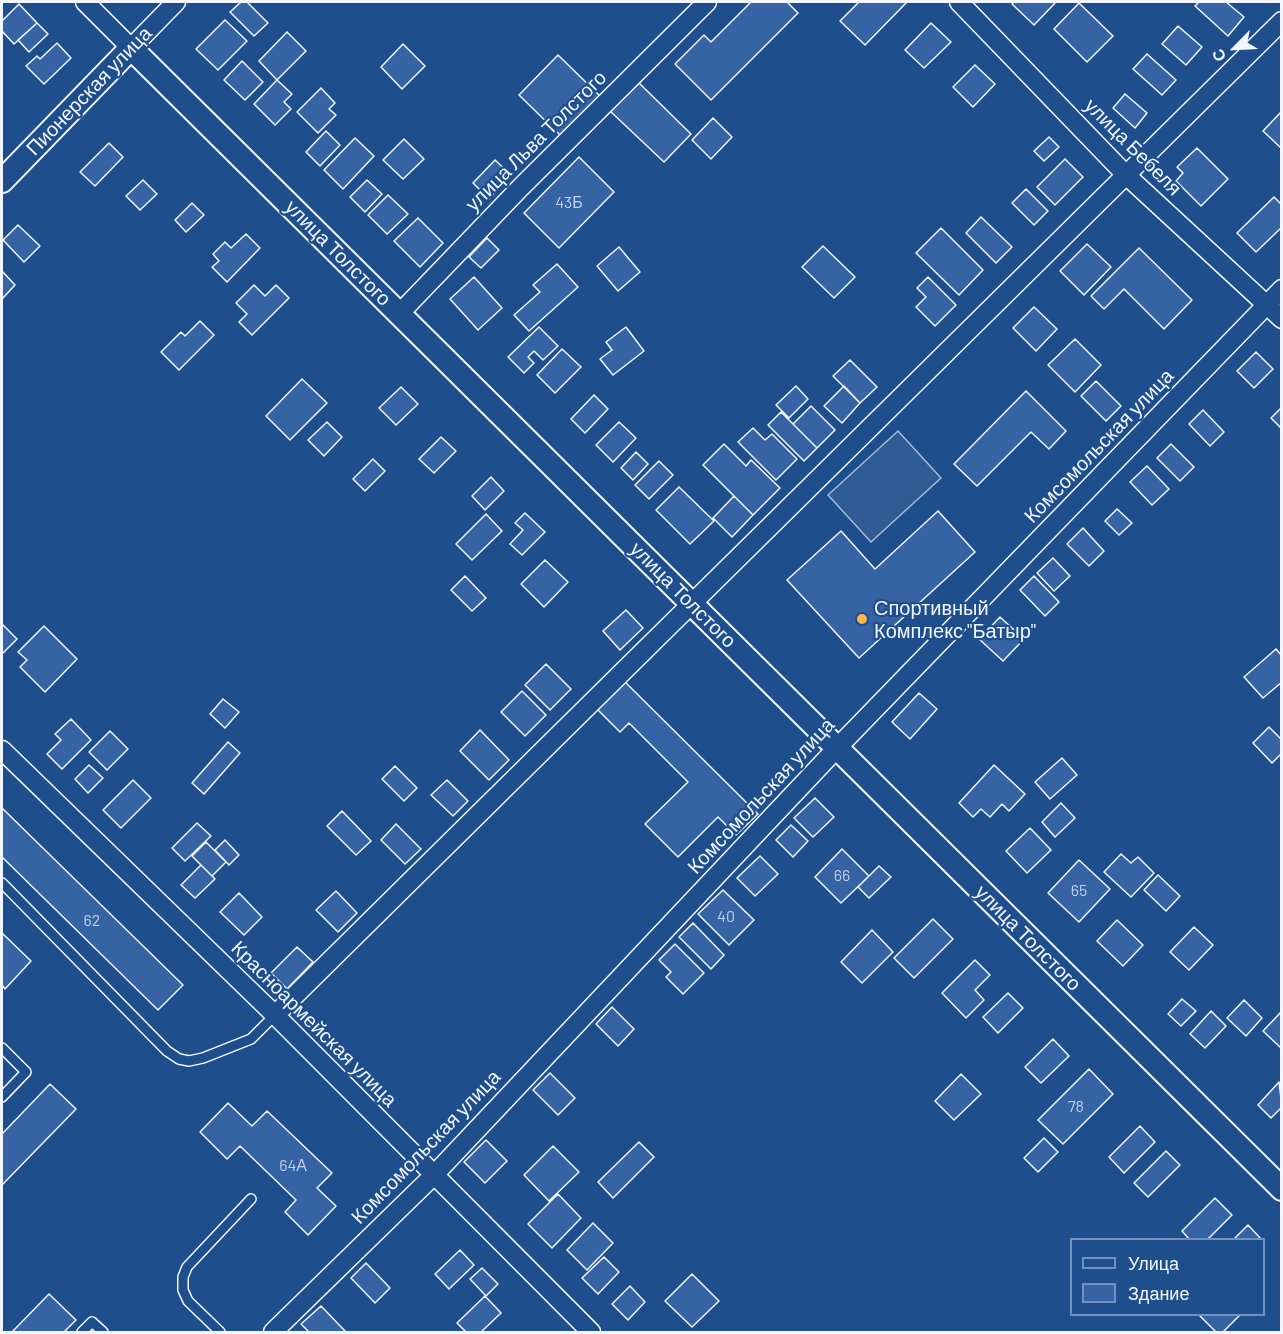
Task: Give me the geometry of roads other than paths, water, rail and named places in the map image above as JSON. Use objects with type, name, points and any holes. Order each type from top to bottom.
[{"type":"street","name":"улица Толстого","points":[[85,2],[1281,1189]]},
{"type":"street","name":"Пионерская улица","points":[[2,181],[176,2]]},
{"type":"street","name":"улица Льва Толстого","points":[[399,314],[521,187],[707,2]]},
{"type":"street","name":"улица Бебеля","points":[[958,2],[1126,175],[1281,319]]},
{"type":"street","points":[[275,1015],[1281,21]]},
{"type":"street","name":"Комсомольская улица","points":[[273,1332],[433,1176],[837,748],[1281,290]]},
{"type":"street","name":"Красноармейская улица","points":[[5,759],[275,1015],[591,1332]]},
{"type":"lane","points":[[2,884],[166,1051],[179,1059],[189,1061],[204,1058],[251,1039],[275,1015]]},
{"type":"lane","points":[[2,1048],[26,1072],[2,1097]]},
{"type":"lane","points":[[220,1332],[188,1301],[183,1290],[183,1277],[187,1268],[251,1199]]},
{"type":"lane","points":[[82,1332],[92,1322],[103,1332]]},
{"type":"place","name":"Спортивный Комплекс \"Батыр\"","points":[[862,619]]}]
